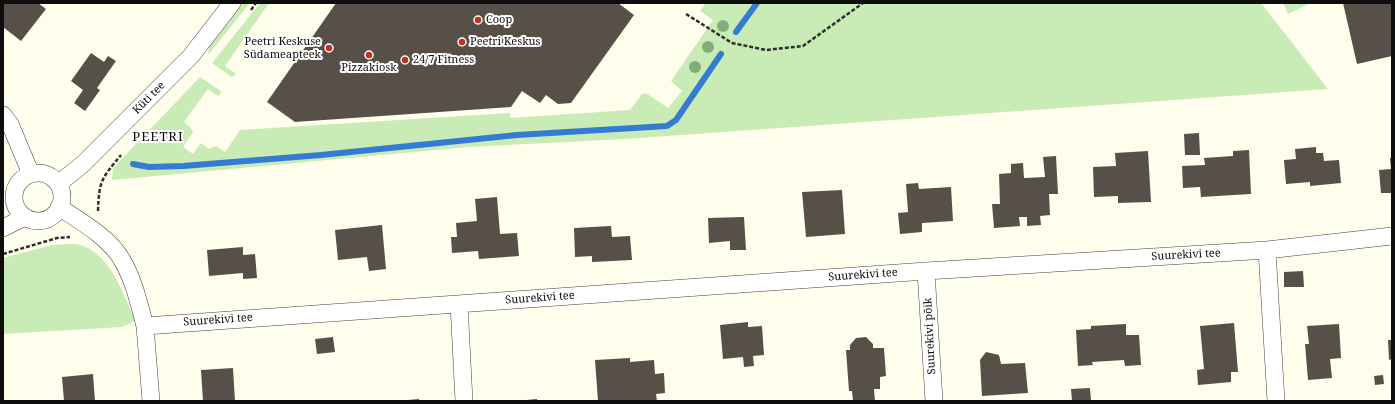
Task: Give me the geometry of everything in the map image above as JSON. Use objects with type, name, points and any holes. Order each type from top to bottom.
[{"type":"street","name":"Küti tee","points":[[58,184],[83,164],[191,56],[232,3]]},
{"type":"street","points":[[3,115],[10,124],[31,174]]},
{"type":"street","points":[[31,174],[46,174],[58,184],[62,200],[60,207],[48,218],[41,221],[25,217],[15,205],[9,194],[18,183],[31,174]]},
{"type":"street","points":[[60,207],[88,226],[105,240],[122,259],[135,288],[145,326],[151,401]]},
{"type":"street","points":[[3,228],[25,217]]},
{"type":"street","name":"Suurekivi tee","points":[[145,326],[926,271],[1267,250],[1392,236]]},
{"type":"street","points":[[1267,250],[1276,401]]},
{"type":"street","name":"Suurekivi põik","points":[[926,271],[934,401]]},
{"type":"street","points":[[459,304],[464,401]]},
{"type":"path","points":[[248,13],[256,3]]},
{"type":"path","points":[[686,14],[732,43],[766,50],[803,46],[863,3]]},
{"type":"path","points":[[3,254],[56,238],[76,237],[98,214],[98,194],[102,178],[122,154]]},
{"type":"green space","points":[[243,3],[250,3],[208,55],[209,47]]},
{"type":"green space","points":[[260,3],[269,3],[225,66],[235,73],[232,77],[212,63]]},
{"type":"green space","points":[[706,3],[1261,3],[1328,89],[625,139],[468,147],[112,180],[113,168],[200,77],[221,91],[221,93],[218,96],[208,89],[184,122],[193,132],[183,147],[193,154],[201,143],[209,149],[216,146],[225,152],[240,130],[510,113],[510,118],[630,110],[642,94],[646,93],[668,108],[682,91],[671,81],[713,20],[700,11]]},
{"type":"green space","points":[[1283,3],[1311,3],[1288,14]]},
{"type":"green space","points":[[52,245],[80,245],[90,249],[99,256],[115,276],[135,321],[122,327],[3,334],[3,258]]},
{"type":"building","points":[[3,3],[38,3],[46,9],[21,41],[3,27]]},
{"type":"building","name":"Peetri Keskus","points":[[336,3],[618,3],[634,15],[571,103],[558,104],[546,95],[540,103],[522,91],[511,107],[295,122],[267,102]]},
{"type":"building","points":[[1343,3],[1392,3],[1392,56],[1357,64]]},
{"type":"building","points":[[91,53],[104,62],[108,56],[116,61],[97,88],[100,90],[85,111],[74,103],[83,90],[71,81]]},
{"type":"building","points":[[1199,133],[1200,155],[1185,155],[1184,134]]},
{"type":"building","points":[[1316,147],[1316,153],[1323,153],[1324,161],[1339,160],[1341,183],[1310,186],[1310,182],[1286,184],[1284,160],[1296,159],[1295,149]]},
{"type":"building","points":[[1249,150],[1251,194],[1201,197],[1200,187],[1183,188],[1182,166],[1205,165],[1204,158],[1233,156],[1233,151]]},
{"type":"building","points":[[1148,151],[1151,202],[1118,203],[1118,196],[1094,197],[1093,167],[1116,166],[1115,153]]},
{"type":"building","points":[[1056,156],[1058,194],[1049,194],[1050,215],[1040,216],[1041,225],[1027,226],[1027,217],[1019,217],[1020,226],[994,228],[992,204],[1000,204],[999,174],[1011,173],[1011,164],[1023,163],[1024,178],[1045,177],[1043,157]]},
{"type":"building","points":[[1390,158],[1392,158],[1392,193],[1381,193],[1379,170],[1391,169]]},
{"type":"building","points":[[918,183],[919,189],[951,187],[953,221],[922,223],[922,232],[900,234],[898,213],[908,212],[906,184]]},
{"type":"building","points":[[842,190],[845,234],[806,237],[802,192]]},
{"type":"building","points":[[497,197],[500,234],[517,233],[519,256],[479,259],[478,251],[452,253],[451,237],[457,237],[456,223],[477,221],[475,199]]},
{"type":"building","points":[[744,217],[746,250],[730,250],[730,241],[709,243],[708,218]]},
{"type":"building","points":[[382,225],[386,269],[369,271],[367,257],[338,260],[335,230]]},
{"type":"building","points":[[611,226],[612,237],[630,236],[632,260],[592,262],[592,256],[575,257],[574,228]]},
{"type":"building","points":[[243,247],[243,255],[255,254],[257,278],[243,279],[243,273],[209,276],[207,250]]},
{"type":"building","points":[[1303,271],[1304,287],[1284,287],[1284,272]]},
{"type":"building","points":[[748,322],[748,327],[762,326],[764,355],[753,356],[754,366],[744,367],[743,357],[723,359],[720,325]]},
{"type":"building","points":[[1234,323],[1238,372],[1231,372],[1231,382],[1198,385],[1197,370],[1204,369],[1200,326]]},
{"type":"building","points":[[1126,324],[1126,335],[1139,335],[1141,365],[1125,366],[1124,360],[1092,362],[1093,365],[1078,366],[1076,330],[1091,329],[1091,326]]},
{"type":"building","points":[[1339,324],[1341,358],[1330,359],[1332,378],[1308,380],[1305,344],[1309,344],[1307,326]]},
{"type":"building","points":[[333,337],[335,352],[317,354],[315,339]]},
{"type":"building","points":[[866,337],[873,344],[873,348],[884,348],[886,376],[880,377],[880,389],[874,389],[875,401],[853,401],[852,391],[849,391],[846,350],[850,350],[850,345],[856,338]]},
{"type":"building","points":[[1388,340],[1392,340],[1392,359],[1389,360]]},
{"type":"building","points":[[986,352],[999,355],[1001,364],[1025,363],[1028,393],[982,396],[980,360]]},
{"type":"building","points":[[630,358],[630,362],[654,360],[655,374],[664,373],[665,393],[656,394],[657,401],[598,401],[595,360]]},
{"type":"building","points":[[233,368],[235,401],[203,401],[201,370]]},
{"type":"building","points":[[93,374],[95,401],[64,401],[62,377]]},
{"type":"building","points":[[1383,375],[1384,384],[1375,385],[1374,376]]},
{"type":"building","points":[[1090,388],[1091,401],[1072,401],[1071,389]]},
{"type":"building","points":[[419,399],[419,401],[408,401],[408,400]]},
{"type":"building","points":[[537,399],[537,401],[526,400]]},
{"type":"waterway","points":[[736,32],[757,3]]},
{"type":"waterway","points":[[133,164],[149,167],[183,166],[321,155],[517,135],[667,126],[676,120],[721,54]]},
{"type":"place","name":"Coop","points":[[478,20]]},
{"type":"place","name":"Peetri Keskus","points":[[462,42]]},
{"type":"place","name":"Peetri Keskuse Südameapteek","points":[[329,48]]},
{"type":"place","name":"Pizzakiosk","points":[[369,55]]},
{"type":"place","name":"24/7 Fitness","points":[[405,60]]},
{"type":"district","name":"PEETRI","points":[[158,137]]}]
